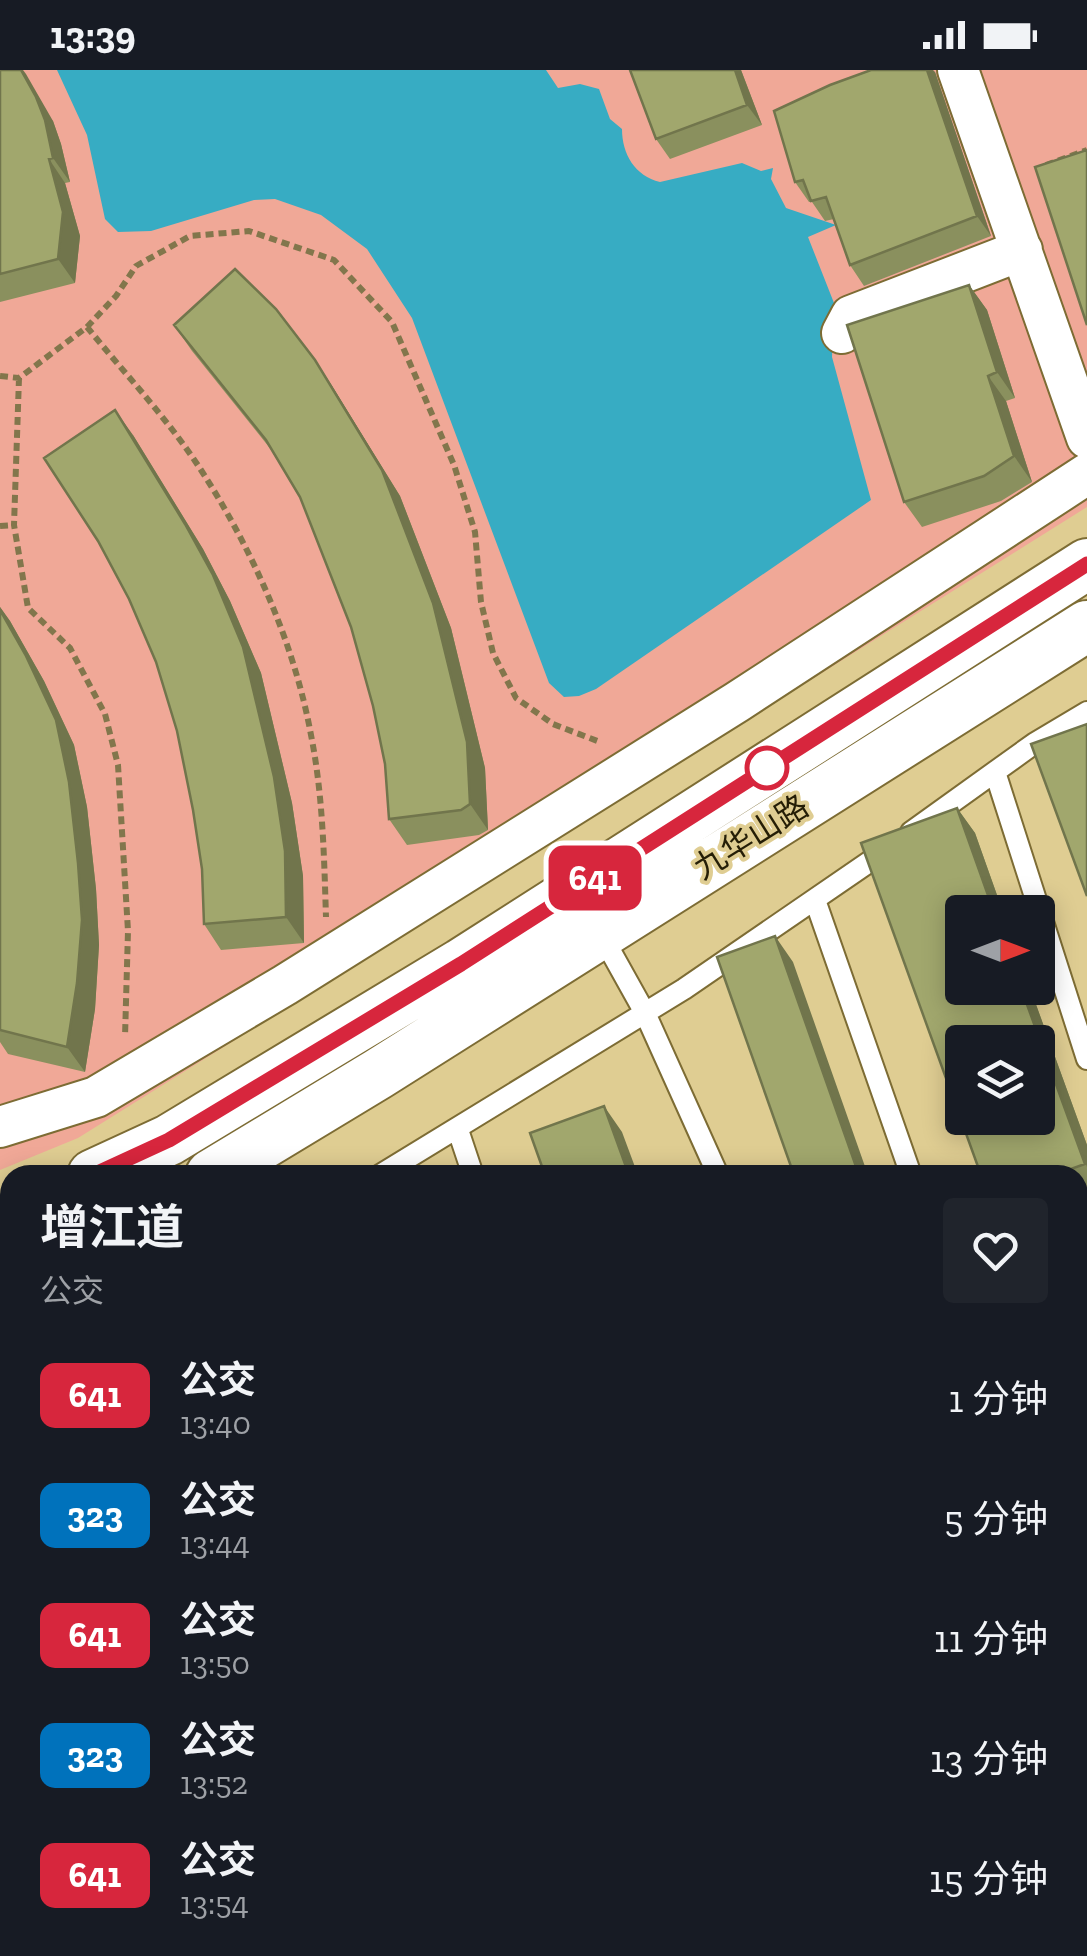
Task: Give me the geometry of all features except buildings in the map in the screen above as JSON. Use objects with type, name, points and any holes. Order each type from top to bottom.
[{"type":"street","points":[[958,70],[1087,438]]},
{"type":"street","points":[[842,333],[851,316],[1022,250]]},
{"type":"street","points":[[0,1127],[96,1097],[123,1082],[649,757],[1087,474]]},
{"type":"street","name":"九华山路","points":[[115,1165],[169,1140],[461,964],[1087,564]]},
{"type":"street","name":"九华山路","points":[[227,1165],[378,1074],[1087,626]]},
{"type":"lane","points":[[397,1165],[646,1013],[1087,712]]},
{"type":"lane","points":[[994,772],[1085,1047]]},
{"type":"lane","points":[[814,900],[908,1165]]},
{"type":"lane","points":[[600,932],[646,1013],[714,1165]]},
{"type":"lane","points":[[458,1130],[470,1165]]},
{"type":"path","points":[[1004,197],[1054,160],[1087,150]]},
{"type":"path","points":[[0,376],[20,378],[87,327],[116,296],[136,266],[190,236],[248,232],[334,260],[392,322],[454,466],[475,532],[482,602],[493,652],[516,698],[553,724],[649,757]]},
{"type":"path","points":[[87,327],[201,470],[261,581],[292,659],[311,734],[321,804],[328,958]]},
{"type":"path","points":[[20,378],[14,525],[28,608],[70,648],[104,714],[118,765],[128,931],[123,1082]]},
{"type":"path","points":[[0,526],[14,525]]},
{"type":"shaded area","points":[[0,70],[1087,70],[1087,507],[78,1138],[12,1165],[0,1165]]},
{"type":"water","points":[[57,70],[546,70],[558,88],[580,84],[599,89],[610,119],[622,129],[624,147],[632,163],[651,179],[660,182],[742,163],[761,171],[773,168],[771,179],[786,208],[836,225],[808,237],[834,303],[832,357],[871,500],[596,689],[564,697],[549,683],[412,318],[367,249],[321,215],[275,199],[254,200],[151,231],[118,232],[105,219],[87,135]]},
{"type":"bus line","name":"641","points":[[115,1165],[169,1140],[461,964],[1087,564]]}]
